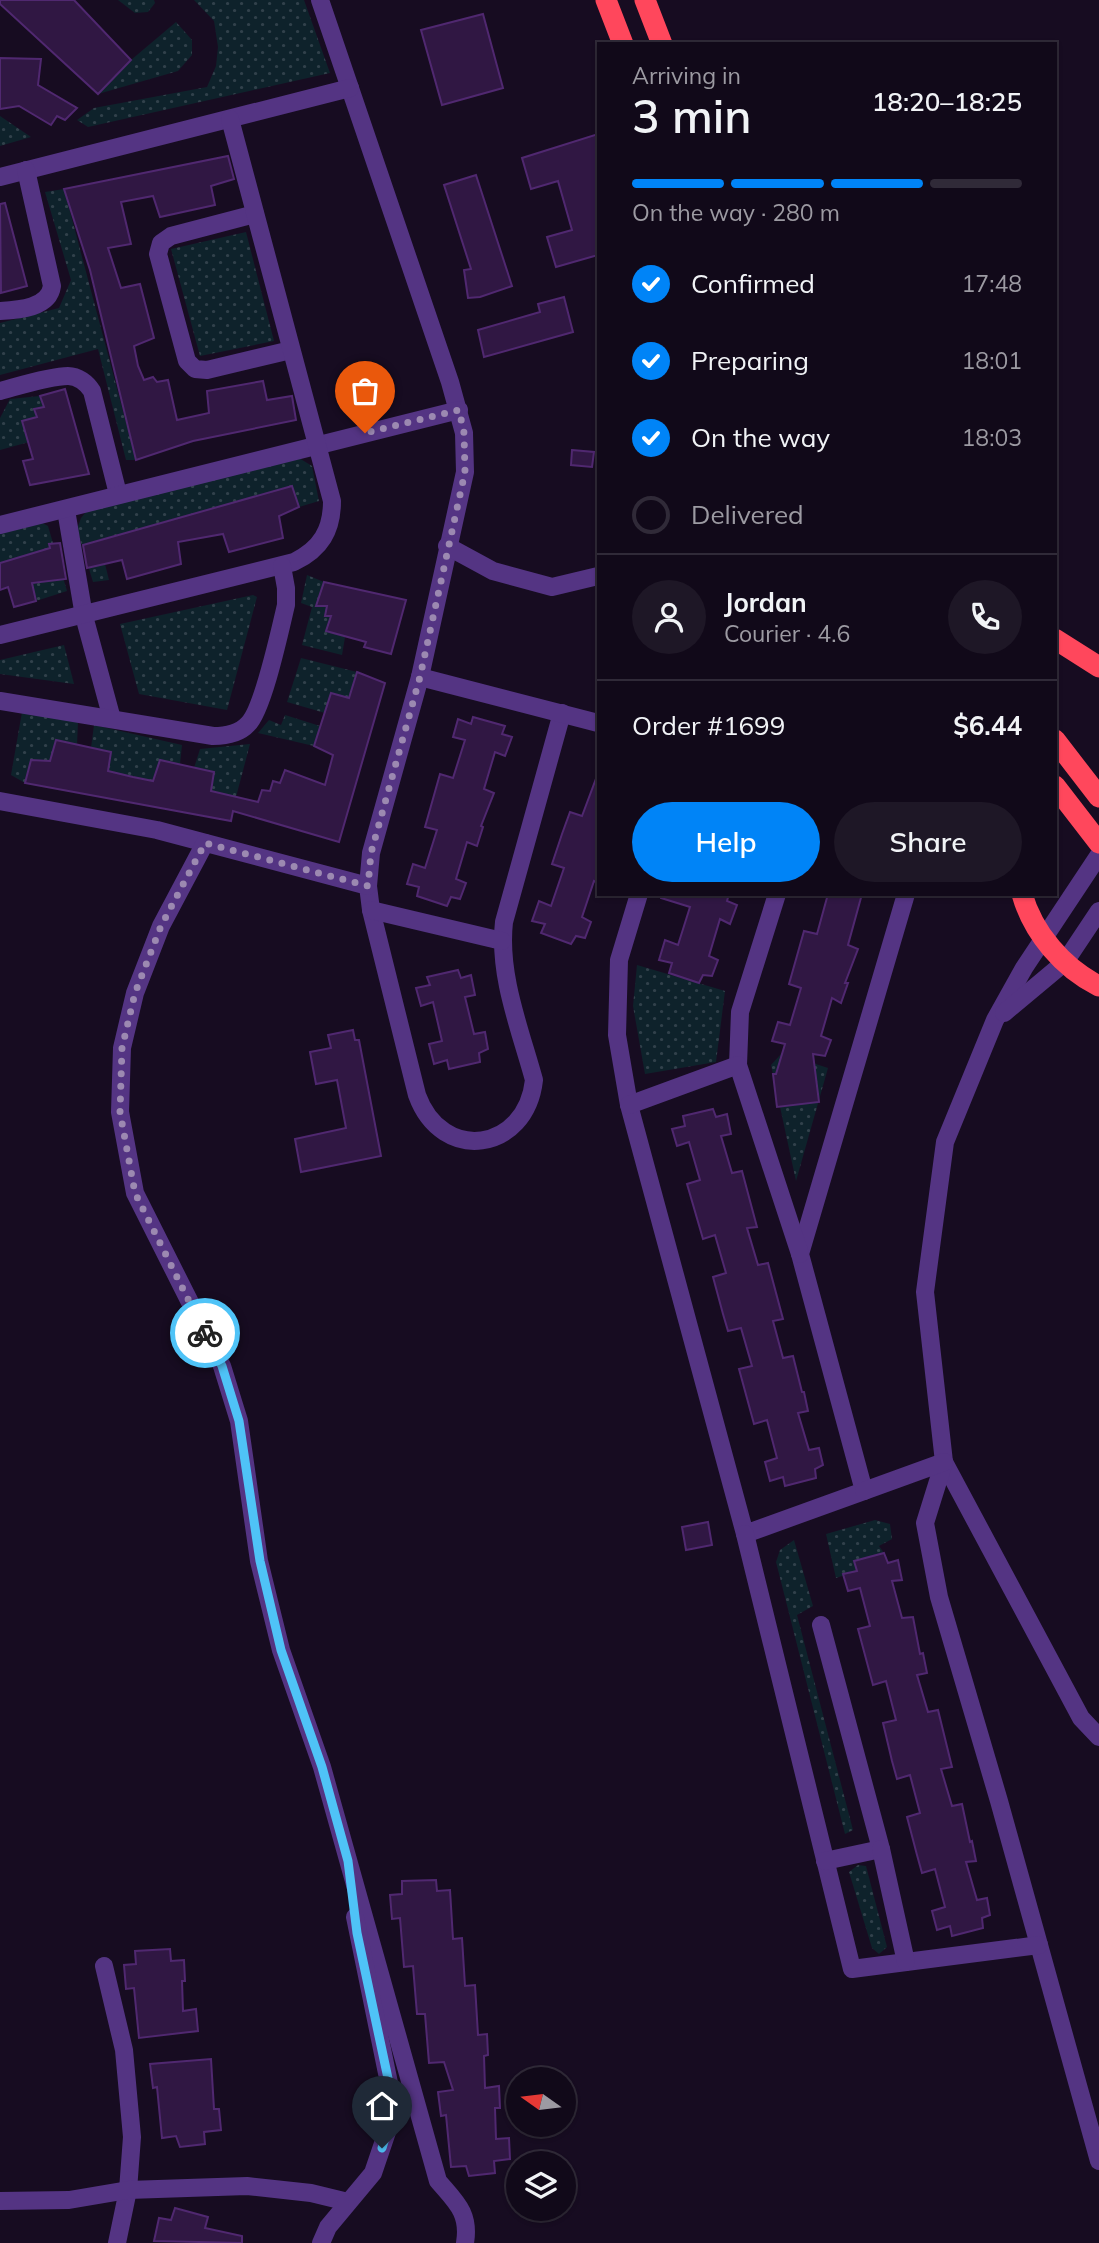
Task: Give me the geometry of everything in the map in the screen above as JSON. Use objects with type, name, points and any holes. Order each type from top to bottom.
[{"type":"highway","points":[[606,0],[621,42]]},
{"type":"highway","points":[[645,0],[661,42]]},
{"type":"highway","points":[[1057,640],[1099,667]]},
{"type":"highway","points":[[1057,743],[1099,797]]},
{"type":"highway","points":[[1057,789],[1099,843]]},
{"type":"highway","points":[[1023,896],[1043,939],[1079,974],[1099,986]]},
{"type":"street","points":[[320,0],[459,410],[464,433],[465,472],[420,677],[371,853],[368,886],[371,910],[416,1095],[423,1112],[441,1130],[465,1140],[482,1141],[499,1136],[525,1113],[532,1097],[534,1080],[505,973],[502,941],[504,922],[562,713]]},
{"type":"street","points":[[0,177],[350,88]]},
{"type":"street","points":[[0,635],[282,566],[306,556],[316,548],[330,526],[332,501],[230,119]]},
{"type":"street","points":[[0,311],[40,304],[51,292],[52,286],[26,170]]},
{"type":"street","points":[[255,214],[171,236],[161,243],[158,254],[187,361],[195,369],[207,370],[291,350]]},
{"type":"street","points":[[0,391],[68,376],[88,385],[92,391],[118,494]]},
{"type":"street","points":[[0,525],[459,410]]},
{"type":"street","points":[[66,510],[84,616],[112,719]]},
{"type":"street","points":[[447,546],[493,571],[552,587],[597,576]]},
{"type":"street","points":[[0,701],[223,736],[233,734],[250,723],[259,706],[286,606],[282,566]]},
{"type":"street","points":[[420,677],[597,723]]},
{"type":"street","points":[[0,801],[157,830],[368,886]]},
{"type":"street","points":[[205,843],[161,926],[135,993],[122,1048],[120,1112],[135,1193],[222,1366],[239,1421],[260,1561],[281,1650],[322,1767],[438,2181],[464,2211],[467,2233],[465,2243]]},
{"type":"street","points":[[1099,855],[1043,939],[995,1020],[945,1142],[925,1292],[944,1462],[1081,1718],[1099,1737]]},
{"type":"street","points":[[638,896],[619,960],[617,1035],[629,1105],[745,1534],[852,1969],[1039,1945]]},
{"type":"street","points":[[776,896],[740,1012],[738,1065],[800,1254],[864,1490]]},
{"type":"street","points":[[800,1254],[905,896]]},
{"type":"street","points":[[371,910],[502,941]]},
{"type":"street","points":[[995,1020],[1065,962],[1099,911]]},
{"type":"street","points":[[629,1105],[738,1065]]},
{"type":"street","points":[[745,1534],[944,1462]]},
{"type":"street","points":[[944,1462],[925,1523],[939,1597],[1099,2161]]},
{"type":"street","points":[[821,1625],[881,1849],[906,1962]]},
{"type":"street","points":[[825,1861],[881,1849]]},
{"type":"street","points":[[321,2243],[328,2227],[373,2173],[390,2123],[389,2083],[357,1933],[348,1861]]},
{"type":"street","points":[[104,1966],[124,2050],[132,2137],[128,2190],[117,2243]]},
{"type":"street","points":[[0,2201],[69,2200],[128,2190],[247,2186],[311,2193],[348,2202]]},
{"type":"shaded area","points":[[118,0],[154,0],[155,3],[148,12],[135,13]]},
{"type":"shaded area","points":[[194,0],[304,0],[330,73],[88,127],[77,120],[94,108],[207,87],[216,66],[218,47],[214,21]]},
{"type":"shaded area","points":[[176,22],[192,40],[192,55],[178,71],[98,94],[131,60]]},
{"type":"shaded area","points":[[0,116],[31,137],[0,146]]},
{"type":"shaded area","points":[[64,189],[136,460],[126,460],[98,349],[0,375],[0,323],[59,308],[71,280],[45,192]]},
{"type":"shaded area","points":[[246,232],[274,341],[200,356],[171,249]]},
{"type":"shaded area","points":[[40,396],[44,407],[35,409],[37,417],[22,422],[27,438],[39,434],[40,439],[0,450],[0,418],[10,399]]},
{"type":"shaded area","points":[[299,458],[312,466],[319,501],[299,507],[292,486],[91,542],[97,566],[105,564],[109,580],[93,582],[77,529],[89,508]]},
{"type":"shaded area","points":[[37,520],[48,526],[67,591],[36,601],[31,580],[43,550],[0,563],[0,529]]},
{"type":"shaded area","points":[[307,575],[324,582],[317,605],[327,606],[325,616],[331,616],[326,631],[345,637],[342,655],[302,645],[312,607],[301,603]]},
{"type":"shaded area","points":[[253,595],[257,597],[227,710],[139,694],[120,624]]},
{"type":"shaded area","points":[[64,645],[74,684],[0,674],[0,660]]},
{"type":"shaded area","points":[[301,658],[357,672],[349,698],[331,693],[325,713],[287,702]]},
{"type":"shaded area","points":[[22,712],[78,722],[77,745],[56,740],[50,761],[25,783],[11,775]]},
{"type":"shaded area","points":[[285,715],[320,726],[314,746],[258,733],[269,720],[281,725]]},
{"type":"shaded area","points":[[94,725],[182,745],[180,764],[160,760],[153,781],[108,771],[111,752],[91,748]]},
{"type":"shaded area","points":[[250,744],[236,797],[211,791],[214,772],[194,768],[200,749]]},
{"type":"shaded area","points":[[637,965],[725,991],[716,1062],[645,1074],[633,1006]]},
{"type":"shaded area","points":[[782,1053],[828,1068],[796,1181],[771,1065]]},
{"type":"shaded area","points":[[875,1520],[890,1524],[892,1539],[879,1546],[884,1553],[854,1561],[857,1571],[836,1578],[826,1534]]},
{"type":"shaded area","points":[[794,1540],[813,1606],[797,1615],[853,1830],[845,1834],[776,1562],[780,1550]]},
{"type":"shaded area","points":[[858,1865],[866,1866],[887,1947],[879,1954],[872,1948],[849,1872]]},
{"type":"building","points":[[0,0],[74,0],[131,60],[98,94],[0,4]]},
{"type":"building","points":[[483,14],[503,88],[442,105],[421,30]]},
{"type":"building","points":[[0,58],[41,59],[38,85],[77,108],[65,120],[57,116],[51,125],[19,106],[0,109]]},
{"type":"building","points":[[597,134],[597,255],[556,267],[547,237],[572,230],[558,181],[531,189],[522,158]]},
{"type":"building","points":[[228,156],[234,179],[211,186],[215,205],[160,217],[153,196],[121,202],[131,244],[108,248],[121,288],[140,284],[154,338],[134,346],[138,366],[144,380],[153,377],[157,382],[168,380],[177,420],[209,413],[207,391],[263,381],[267,400],[292,396],[296,420],[193,441],[136,460],[90,270],[64,189]]},
{"type":"building","points":[[476,175],[512,286],[480,297],[468,298],[464,270],[471,269],[444,185]]},
{"type":"building","points":[[5,203],[27,286],[1,293],[0,204]]},
{"type":"building","points":[[564,297],[573,332],[484,357],[478,330],[540,312],[538,304]]},
{"type":"building","points":[[65,389],[89,474],[30,485],[23,461],[33,459],[22,421],[37,417],[34,409],[44,407],[40,396]]},
{"type":"building","points":[[572,450],[594,452],[592,467],[571,465]]},
{"type":"building","points":[[292,486],[299,507],[279,516],[283,538],[229,552],[223,534],[178,542],[181,564],[127,579],[122,560],[87,568],[83,545]]},
{"type":"building","points":[[60,543],[66,579],[32,583],[36,601],[14,607],[8,587],[0,590],[0,563],[50,548],[49,544]]},
{"type":"building","points":[[324,582],[406,600],[391,654],[364,647],[366,642],[326,631],[331,616],[325,616],[327,606],[316,606]]},
{"type":"building","points":[[357,672],[385,683],[339,842],[233,811],[231,821],[25,783],[31,760],[50,761],[56,740],[111,752],[108,771],[133,777],[153,781],[160,760],[214,772],[211,791],[258,802],[262,790],[270,791],[273,781],[280,783],[285,770],[325,785],[333,755],[314,746],[331,693],[349,698]]},
{"type":"building","points":[[473,717],[505,726],[502,734],[512,737],[505,756],[495,752],[484,789],[494,793],[481,826],[483,827],[477,846],[467,842],[456,879],[466,883],[460,899],[451,897],[447,906],[417,896],[419,887],[407,884],[413,864],[425,868],[437,830],[425,827],[440,774],[453,778],[465,740],[453,737],[458,719],[471,724]]},
{"type":"building","points":[[597,776],[597,882],[594,881],[582,917],[591,922],[585,938],[576,936],[571,944],[541,933],[545,924],[532,921],[539,901],[551,906],[564,868],[552,864],[570,812],[582,816]]},
{"type":"building","points":[[728,896],[727,901],[737,905],[730,924],[720,919],[709,956],[718,960],[712,976],[703,975],[699,983],[669,973],[672,963],[659,960],[665,940],[678,945],[690,907],[661,898]]},
{"type":"building","points":[[827,896],[861,896],[848,945],[858,949],[845,983],[848,983],[841,1003],[832,998],[821,1036],[831,1040],[825,1056],[813,1054],[819,1102],[777,1107],[773,1074],[776,1074],[785,1044],[772,1041],[778,1022],[790,1025],[801,988],[789,984],[804,931],[817,934]]},
{"type":"building","points":[[458,970],[461,978],[471,975],[475,995],[465,997],[474,1034],[485,1032],[488,1049],[479,1053],[480,1062],[449,1069],[447,1060],[434,1064],[429,1044],[442,1041],[433,1002],[421,1006],[416,988],[430,985],[427,977]]},
{"type":"building","points":[[353,1030],[355,1040],[359,1040],[381,1156],[301,1172],[295,1139],[346,1128],[337,1080],[316,1084],[310,1052],[331,1048],[328,1035]]},
{"type":"building","points":[[713,1109],[716,1117],[727,1114],[731,1134],[721,1136],[732,1173],[742,1171],[757,1227],[747,1228],[758,1265],[768,1263],[783,1319],[773,1321],[783,1358],[793,1356],[808,1411],[798,1413],[809,1450],[819,1448],[823,1465],[815,1469],[816,1478],[785,1486],[783,1477],[770,1481],[765,1462],[777,1458],[767,1420],[754,1424],[739,1369],[752,1366],[741,1328],[728,1331],[723,1314],[713,1277],[726,1273],[715,1235],[703,1239],[687,1184],[700,1180],[689,1142],[677,1146],[672,1129],[685,1126],[683,1116]]},
{"type":"building","points":[[708,1522],[712,1545],[686,1550],[682,1527]]},
{"type":"building","points":[[884,1553],[888,1563],[898,1560],[902,1580],[892,1581],[902,1618],[913,1617],[920,1654],[923,1653],[927,1673],[917,1675],[928,1712],[938,1710],[952,1767],[941,1769],[952,1806],[962,1804],[976,1861],[966,1862],[977,1900],[987,1898],[990,1915],[982,1918],[983,1928],[952,1936],[950,1926],[937,1930],[932,1911],[945,1907],[935,1869],[922,1873],[917,1855],[907,1817],[920,1813],[910,1775],[897,1779],[892,1761],[883,1723],[896,1720],[886,1681],[873,1685],[858,1629],[870,1626],[860,1588],[848,1591],[843,1574],[857,1571],[854,1561]]},
{"type":"building","points":[[436,1880],[437,1891],[450,1890],[453,1939],[462,1938],[465,1986],[475,1985],[478,2035],[487,2034],[488,2055],[484,2056],[485,2088],[499,2086],[500,2108],[495,2108],[496,2139],[509,2138],[510,2151],[506,2151],[506,2160],[494,2161],[495,2173],[469,2176],[466,2166],[451,2167],[446,2115],[441,2116],[438,2092],[453,2090],[444,2062],[429,2063],[425,2014],[417,2014],[413,1966],[404,1967],[400,1918],[392,1919],[390,1895],[402,1894],[402,1881]]},
{"type":"building","points":[[170,1949],[171,1961],[184,1960],[183,2011],[196,2009],[198,2031],[139,2038],[134,1988],[126,1989],[124,1965],[136,1964],[135,1951]]},
{"type":"building","points":[[211,2059],[214,2109],[219,2109],[221,2130],[204,2132],[205,2144],[180,2147],[176,2136],[162,2138],[157,2087],[153,2088],[150,2064]]},
{"type":"building","points":[[175,2208],[208,2217],[205,2228],[242,2236],[242,2243],[154,2241],[159,2218],[171,2220]]},
{"type":"way so far","points":[[205,1333],[135,1193],[120,1112],[122,1048],[135,993],[161,926],[205,843],[368,886],[371,853],[420,677],[465,472],[465,456],[459,410],[365,433]]},
{"type":"route","points":[[205,1333],[222,1366],[239,1421],[260,1561],[281,1650],[322,1767],[348,1861],[357,1933],[389,2083],[390,2123],[382,2148]]}]
